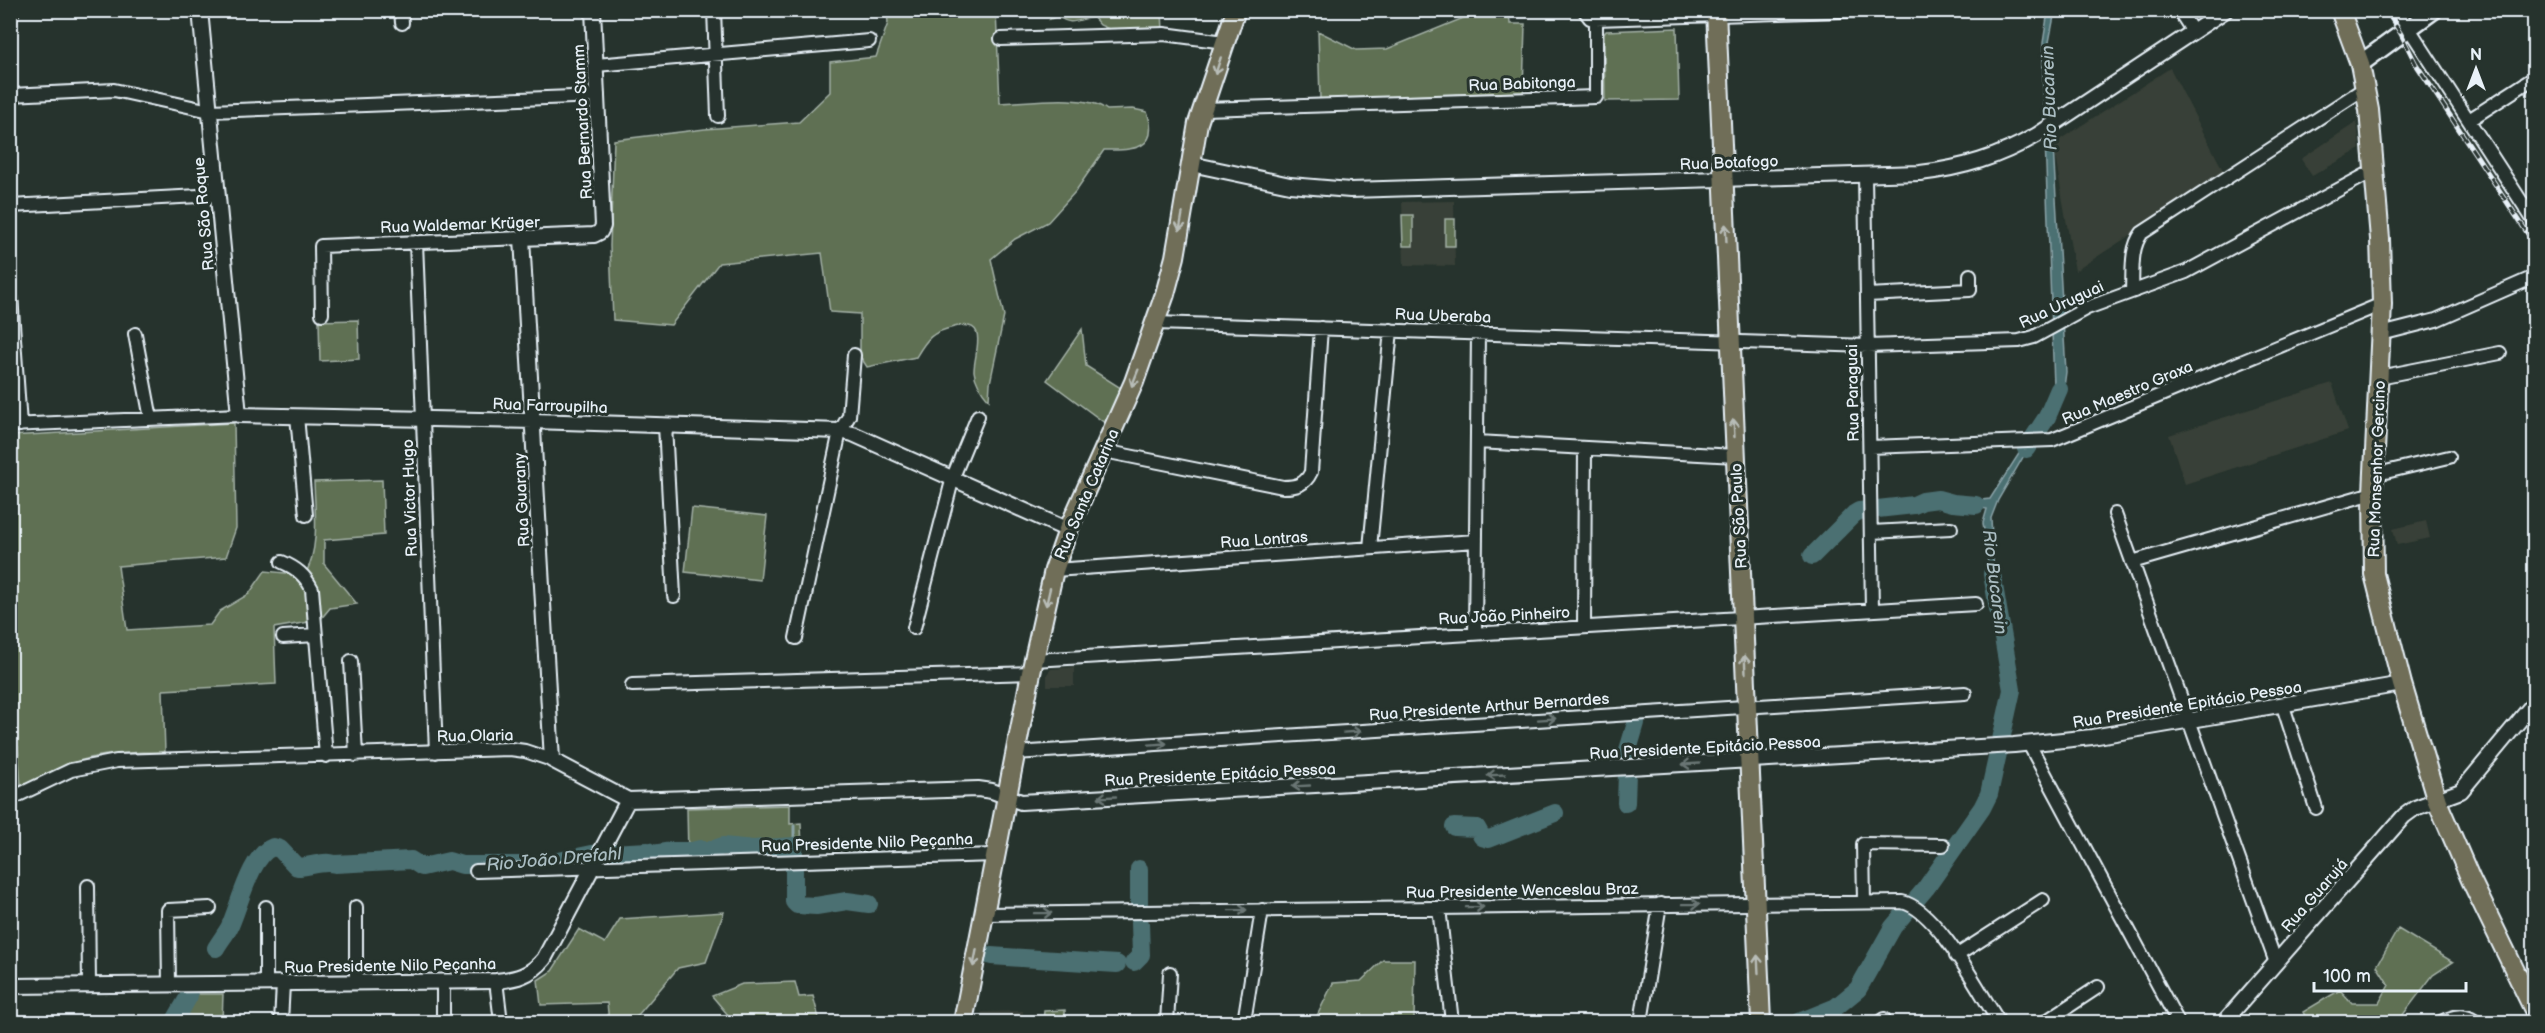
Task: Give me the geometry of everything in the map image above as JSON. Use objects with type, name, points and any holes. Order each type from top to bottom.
[{"type":"main road","name":"Rua Santa Catarina","points":[[963,1023],[1032,666],[1054,570],[1068,530],[1137,373],[1172,272],[1203,109],[1236,10]]},
{"type":"main road","name":"Rua Monsenhor Gercino","points":[[2340,10],[2360,64],[2375,170],[2382,304],[2373,484],[2374,574],[2402,684],[2437,801],[2471,880],[2533,1002]]},
{"type":"main road","points":[[2360,64],[2434,10]]},
{"type":"main road","name":"Rua São Paulo","points":[[1716,13],[1761,1023]]},
{"type":"street","name":"Rua São Roque","points":[[200,10],[239,415]]},
{"type":"street","name":"Rua Bernardo Stamm","points":[[593,10],[604,219],[600,232]]},
{"type":"street","points":[[714,10],[718,116]]},
{"type":"street","points":[[1584,10],[1590,18],[1596,19],[1716,13],[1872,10]]},
{"type":"street","points":[[2179,10],[2193,32]]},
{"type":"street","name":"Rua Botafogo","points":[[1191,164],[1290,185],[1334,190],[1865,175],[1953,169],[2007,152],[2037,135],[2226,10]]},
{"type":"street","points":[[2397,10],[2535,221]]},
{"type":"street","name":"Rua Babitonga","points":[[1203,109],[1596,97],[1596,19]]},
{"type":"street","points":[[1001,39],[1164,34],[1225,42]]},
{"type":"street","points":[[596,65],[869,41]]},
{"type":"street","points":[[2469,120],[2535,78]]},
{"type":"street","points":[[2132,291],[2134,251],[2137,239],[2142,233],[2365,88]]},
{"type":"street","points":[[10,95],[114,90],[210,111],[598,96]]},
{"type":"street","name":"Rua Uruguai","points":[[1730,341],[1868,346],[2009,342],[2027,339],[2093,305],[2186,272],[2375,170]]},
{"type":"street","name":"Rua Paraguai","points":[[1865,175],[1872,610]]},
{"type":"street","points":[[10,206],[218,195]]},
{"type":"street","name":"Rua Waldemar Krüger","points":[[322,314],[321,246],[594,235],[600,232]]},
{"type":"street","name":"Rua Guarany","points":[[522,238],[552,760]]},
{"type":"street","name":"Rua Victor Hugo","points":[[416,242],[436,752]]},
{"type":"street","points":[[1867,295],[1970,290],[1970,275]]},
{"type":"street","points":[[2381,334],[2436,320],[2535,277]]},
{"type":"street","points":[[11,295],[15,425]]},
{"type":"street","name":"Rua Maestro Graxa","points":[[1870,447],[2042,442],[2062,436],[2382,304]]},
{"type":"street","name":"Rua Uberaba","points":[[1155,323],[1730,341]]},
{"type":"street","points":[[1104,452],[1283,487],[1299,486],[1304,483],[1311,472],[1321,328]]},
{"type":"street","points":[[1370,548],[1391,330]]},
{"type":"street","points":[[1475,634],[1478,333]]},
{"type":"street","points":[[135,334],[151,419]]},
{"type":"street","points":[[2379,377],[2500,353]]},
{"type":"street","points":[[796,638],[840,432],[849,416],[854,354]]},
{"type":"street","name":"Rua Farroupilha","points":[[15,425],[239,415],[533,421],[840,432],[853,434],[1068,530]]},
{"type":"street","points":[[297,416],[306,515]]},
{"type":"street","points":[[914,628],[952,477],[978,416]]},
{"type":"street","points":[[665,425],[674,596]]},
{"type":"street","points":[[1477,442],[1736,456]]},
{"type":"street","points":[[1584,627],[1586,448]]},
{"type":"street","points":[[2132,562],[2449,457]]},
{"type":"street","points":[[2115,514],[2276,963]]},
{"type":"street","points":[[1871,532],[1951,528]]},
{"type":"street","name":"Rua Lontras","points":[[1054,570],[1476,541]]},
{"type":"street","points":[[282,562],[297,569],[308,580],[312,589],[326,756]]},
{"type":"street","name":"Rua João Pinheiro","points":[[632,685],[1032,666],[1475,634],[1976,604]]},
{"type":"street","points":[[283,637],[316,635]]},
{"type":"street","points":[[351,661],[356,755]]},
{"type":"street","name":"Rua Presidente Epitácio Pessoa","points":[[1006,798],[1021,802],[2029,744],[2092,737],[2402,684]]},
{"type":"street","name":"Rua Presidente Arthur Bernardes","points":[[1015,753],[1965,693]]},
{"type":"street","name":"Rua Guarujá","points":[[2224,1023],[2404,816],[2415,808],[2461,791],[2471,782],[2535,703]]},
{"type":"street","points":[[2283,706],[2316,808]]},
{"type":"street","points":[[2029,744],[2178,1023]]},
{"type":"street","name":"Rua Olaria","points":[[10,799],[71,770],[103,763],[510,749],[525,751],[552,760],[628,800],[978,789],[992,791],[1006,798]]},
{"type":"street","points":[[476,871],[598,858],[628,800]]},
{"type":"street","points":[[1864,902],[1863,844],[1943,844]]},
{"type":"street","name":"Rua Presidente Nilo Peçanha","points":[[10,986],[496,981],[526,976],[544,959],[598,858],[793,861],[995,855]]},
{"type":"street","points":[[88,886],[89,985]]},
{"type":"street","points":[[1956,956],[2043,900]]},
{"type":"street","name":"Rua Presidente Wenceslau Braz","points":[[984,914],[1755,903],[1864,902],[1913,905],[1934,922],[1999,1023]]},
{"type":"street","points":[[1641,1023],[1660,904]]},
{"type":"street","points":[[266,907],[266,984]]},
{"type":"street","points":[[169,985],[168,910],[210,908]]},
{"type":"street","points":[[356,908],[356,983]]},
{"type":"street","points":[[1439,908],[1452,1023]]},
{"type":"street","points":[[1244,1023],[1262,910]]},
{"type":"street","points":[[1167,1023],[1170,973]]},
{"type":"street","points":[[496,981],[501,1023]]},
{"type":"street","points":[[442,982],[443,1023]]},
{"type":"street","points":[[281,1023],[283,984]]},
{"type":"street","points":[[2044,1023],[2098,987]]},
{"type":"street","points":[[2441,1023],[2461,1017],[2476,1023]]},
{"type":"shaded area","points":[[2170,68],[2225,174],[2075,271],[2053,144]]},
{"type":"shaded area","points":[[2357,122],[2360,149],[2312,176],[2301,159]]},
{"type":"shaded area","points":[[1454,201],[1455,266],[1404,265],[1402,202]]},
{"type":"shaded area","points":[[2332,383],[2348,431],[2185,484],[2169,435]]},
{"type":"shaded area","points":[[2426,521],[2430,538],[2397,545],[2393,529]]},
{"type":"shaded area","points":[[1074,667],[1074,686],[1047,686],[1047,674],[1051,669]]},
{"type":"shaded area","points":[[1023,1011],[1022,1022],[980,1022],[982,1012]]},
{"type":"green space","points":[[908,10],[996,11],[1000,103],[1056,100],[1086,102],[1107,110],[1133,109],[1147,112],[1150,125],[1147,141],[1141,146],[1124,150],[1104,150],[1075,192],[1048,222],[1015,239],[991,259],[1004,316],[990,383],[989,400],[979,387],[974,371],[978,338],[973,327],[954,327],[940,331],[927,341],[916,357],[867,367],[860,356],[860,314],[830,312],[822,253],[719,263],[671,325],[613,320],[610,246],[614,140],[705,129],[799,122],[830,92],[830,62],[876,57],[888,23],[887,12]]},
{"type":"green space","points":[[1483,10],[1509,11],[1510,24],[1525,24],[1523,92],[1320,99],[1318,31],[1356,50],[1387,49]]},
{"type":"green space","points":[[1055,11],[1162,11],[1163,31],[1118,33],[1100,25],[1093,17],[1071,22],[1058,16],[1050,19]]},
{"type":"green space","points":[[1677,28],[1679,100],[1605,101],[1604,34],[1606,31]]},
{"type":"green space","points":[[1402,215],[1413,215],[1413,246],[1403,246]]},
{"type":"green space","points":[[1445,219],[1455,219],[1455,246],[1445,246]]},
{"type":"green space","points":[[358,320],[359,359],[320,361],[319,321]]},
{"type":"green space","points":[[1082,329],[1086,366],[1124,390],[1109,426],[1047,380]]},
{"type":"green space","points":[[234,423],[236,528],[226,557],[118,566],[127,630],[210,625],[220,611],[249,594],[265,571],[305,575],[315,541],[314,482],[382,480],[384,535],[324,540],[324,564],[357,604],[330,608],[320,620],[274,628],[276,684],[163,690],[165,752],[124,753],[90,758],[58,768],[21,787],[18,747],[10,749],[10,436]]},
{"type":"green space","points":[[692,508],[767,516],[760,580],[685,572]]},
{"type":"green space","points":[[790,805],[790,824],[801,823],[802,851],[688,855],[687,808]]},
{"type":"green space","points":[[724,912],[706,962],[678,968],[632,1022],[609,1022],[607,1003],[541,1005],[538,980],[552,971],[579,929],[605,943],[620,919]]},
{"type":"green space","points":[[2398,929],[2453,962],[2433,975],[2402,1016],[2400,1022],[2308,1022],[2303,1012],[2340,990],[2352,1003],[2379,1003],[2389,985],[2377,966]]},
{"type":"green space","points":[[1383,960],[1415,960],[1414,1022],[1314,1022],[1333,983],[1361,981]]},
{"type":"green space","points":[[795,982],[799,997],[813,996],[820,1022],[734,1022],[712,996],[742,984]]},
{"type":"green space","points":[[184,994],[223,994],[222,1022],[168,1022]]},
{"type":"green space","points":[[1065,1010],[1065,1022],[1043,1022],[1044,1011]]},
{"type":"water","points":[[2048,11],[2055,11],[2049,42],[2066,372],[2064,387],[1998,500],[1991,518],[1995,598],[1992,595],[1983,523],[1987,509],[1953,503],[1990,499],[2038,424],[2054,386],[2043,84],[2043,43]]},
{"type":"waterway","name":"Rio Bucarein","points":[[2026,449],[2047,417],[2059,389]]},
{"type":"waterway","name":"Rio João Drefahl","points":[[1812,556],[1859,511],[1914,505],[1938,499],[1976,505]]},
{"type":"waterway","name":"Rio Bucarein","points":[[1799,1022],[1836,1007],[1858,989],[1893,927],[1926,888],[1982,808],[1989,794],[2012,690],[1992,574]]},
{"type":"waterway","name":"Rio João Drefahl","points":[[1627,761],[1636,723]]},
{"type":"waterway","name":"Rio João Drefahl","points":[[1626,803],[1627,773]]},
{"type":"waterway","name":"Rio João Drefahl","points":[[1454,827],[1477,828],[1482,837],[1489,839],[1555,813]]},
{"type":"waterway","points":[[794,826],[794,846]]},
{"type":"waterway","name":"Rio João Drefahl","points":[[216,948],[229,928],[246,883],[258,860],[273,847],[280,849],[297,867],[326,863],[411,860],[422,867],[449,861],[462,865],[527,865],[592,854],[648,851],[653,854],[700,849],[707,851],[723,846],[753,849],[794,846],[794,902],[797,905],[816,906],[847,901],[869,904]]},
{"type":"waterway","name":"Rio João Drefahl","points":[[1139,869],[1139,903]]},
{"type":"waterway","name":"Rio João Drefahl","points":[[1134,962],[1141,955],[1140,923]]},
{"type":"waterway","name":"Rio João Drefahl","points":[[991,956],[1117,964]]},
{"type":"waterway","name":"Rio João Drefahl","points":[[174,1022],[189,996]]},
{"type":"railway","points":[[2386,10],[2416,64],[2534,243]]}]
